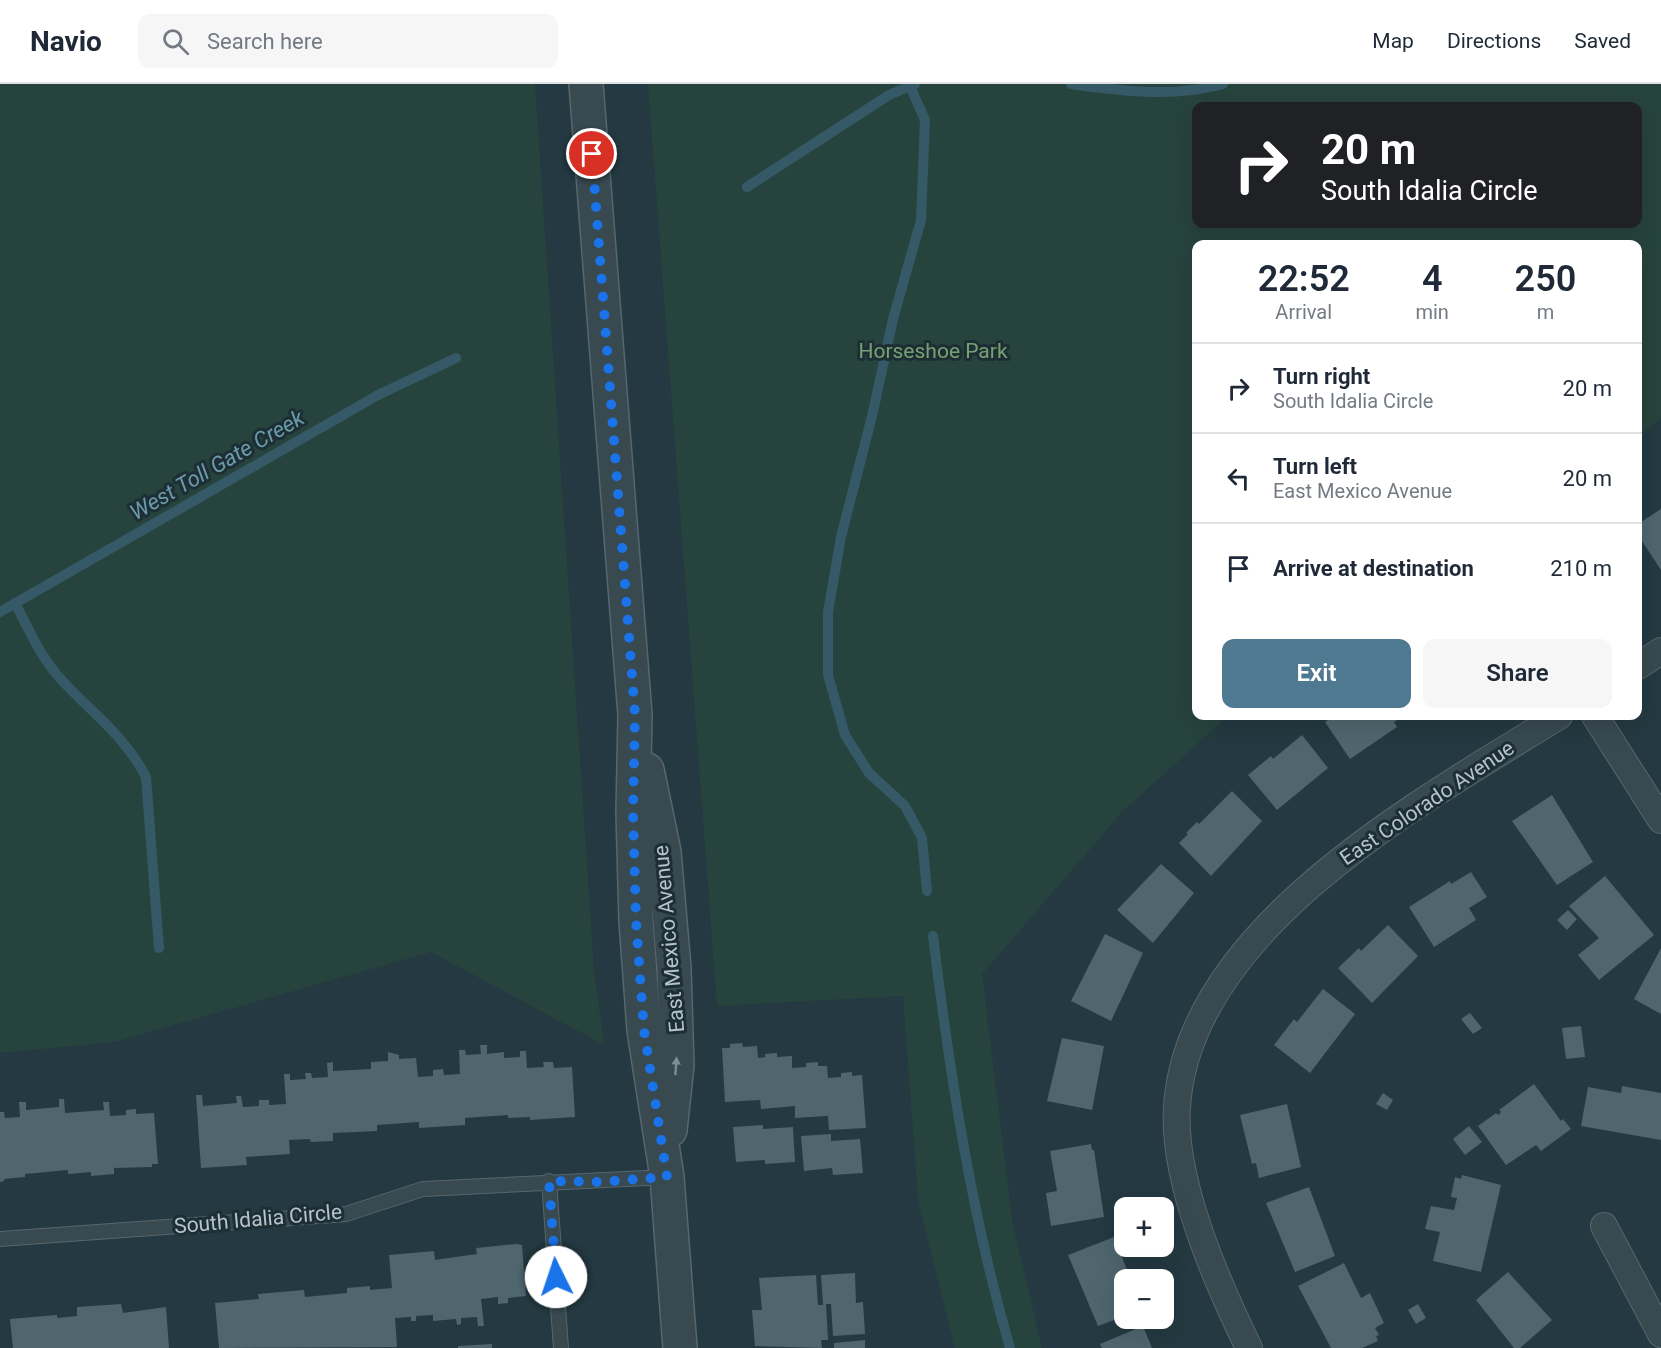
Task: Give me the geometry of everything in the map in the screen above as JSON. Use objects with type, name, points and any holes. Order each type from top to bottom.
[{"type":"street","name":"East Mexico Avenue","points":[[586,84],[635,715],[633,812],[636,921],[644,1030],[667,1171],[680,1348]]},
{"type":"street","points":[[1642,663],[1661,651]]},
{"type":"street","name":"East Colorado Avenue","points":[[1249,1348],[1214,1267],[1189,1200],[1179,1159],[1177,1108],[1182,1070],[1193,1034],[1210,999],[1231,968],[1290,904],[1350,852],[1415,806],[1553,720]]},
{"type":"street","points":[[1598,720],[1661,820]]},
{"type":"street","points":[[1604,1226],[1661,1334]]},
{"type":"lane","name":"South Idalia Circle","points":[[0,1239],[346,1214],[423,1189],[549,1181],[600,1182],[667,1171]]},
{"type":"lane","points":[[549,1181],[561,1348]]},
{"type":"green space","points":[[0,84],[535,84],[594,969],[604,1045],[431,952],[114,1042],[0,1053]]},
{"type":"green space","name":"Horseshoe Park","points":[[648,84],[1661,84],[1661,418],[1642,434],[1642,240],[1192,240],[1192,720],[1224,720],[1123,811],[982,974],[1013,1225],[1042,1348],[955,1348],[918,1199],[903,996],[717,1006]]},
{"type":"building","points":[[1661,509],[1661,570],[1642,541],[1642,521]]},
{"type":"building","points":[[1328,720],[1397,720],[1394,722],[1397,727],[1350,759],[1325,722]]},
{"type":"building","points":[[1302,735],[1328,768],[1277,810],[1248,775],[1271,756],[1273,759]]},
{"type":"building","points":[[1232,791],[1262,821],[1211,876],[1179,843],[1197,822],[1199,824]]},
{"type":"building","points":[[1552,795],[1593,862],[1557,885],[1512,821]]},
{"type":"building","points":[[1161,864],[1194,893],[1153,943],[1117,910]]},
{"type":"building","points":[[1471,872],[1487,897],[1469,908],[1476,920],[1434,947],[1409,907],[1450,881],[1451,884]]},
{"type":"building","points":[[1605,876],[1654,935],[1599,980],[1578,955],[1599,938],[1569,906]]},
{"type":"building","points":[[1568,910],[1577,919],[1567,930],[1557,920]]},
{"type":"building","points":[[1388,925],[1418,956],[1372,1003],[1338,968],[1359,948],[1361,951]]},
{"type":"building","points":[[1105,934],[1143,953],[1111,1021],[1071,1001]]},
{"type":"building","points":[[1661,948],[1661,1014],[1634,999]]},
{"type":"building","points":[[1323,989],[1355,1014],[1310,1073],[1274,1045],[1294,1019],[1297,1022]]},
{"type":"building","points":[[1470,1013],[1482,1028],[1473,1034],[1461,1019]]},
{"type":"building","points":[[1581,1026],[1585,1057],[1566,1059],[1562,1028]]},
{"type":"building","points":[[1062,1038],[1104,1046],[1092,1110],[1047,1101]]},
{"type":"building","points":[[742,1043],[743,1047],[757,1046],[758,1058],[765,1057],[765,1054],[777,1053],[777,1057],[792,1056],[792,1068],[806,1067],[806,1063],[818,1062],[818,1066],[827,1066],[828,1078],[841,1077],[841,1073],[852,1072],[852,1076],[862,1075],[866,1128],[829,1130],[828,1116],[795,1118],[795,1106],[761,1109],[760,1100],[725,1102],[722,1048],[730,1048],[730,1044]]},
{"type":"building","points":[[480,1045],[487,1045],[487,1054],[504,1052],[504,1058],[520,1057],[520,1051],[526,1051],[527,1068],[544,1067],[543,1062],[553,1062],[554,1068],[572,1067],[575,1117],[530,1120],[530,1117],[508,1118],[508,1115],[465,1118],[465,1125],[419,1128],[419,1122],[377,1125],[377,1131],[333,1133],[333,1141],[289,1140],[290,1154],[246,1157],[247,1165],[201,1168],[196,1095],[202,1095],[203,1106],[237,1103],[236,1096],[241,1096],[243,1107],[259,1106],[259,1100],[269,1100],[269,1105],[286,1104],[284,1074],[290,1074],[290,1080],[306,1079],[305,1073],[311,1073],[312,1078],[328,1077],[327,1063],[333,1062],[333,1071],[371,1069],[371,1062],[388,1061],[388,1052],[399,1055],[399,1059],[416,1058],[418,1077],[433,1076],[433,1070],[443,1069],[444,1075],[460,1074],[459,1050],[465,1050],[466,1055],[481,1054]]},
{"type":"building","points":[[1534,1084],[1561,1121],[1563,1119],[1571,1129],[1541,1151],[1536,1145],[1506,1165],[1478,1126],[1496,1113],[1498,1115],[1501,1112],[1499,1110]]},
{"type":"building","points":[[1622,1086],[1661,1093],[1661,1140],[1581,1126],[1588,1087],[1621,1093]]},
{"type":"building","points":[[1383,1093],[1393,1100],[1387,1110],[1376,1104]]},
{"type":"building","points":[[59,1099],[64,1099],[65,1113],[104,1110],[103,1102],[109,1102],[110,1116],[126,1115],[126,1110],[136,1109],[136,1114],[154,1113],[158,1164],[152,1164],[152,1167],[114,1168],[114,1174],[91,1176],[91,1172],[68,1174],[68,1170],[25,1174],[25,1177],[4,1179],[0,1182],[0,1112],[4,1112],[5,1118],[20,1117],[19,1102],[26,1102],[26,1110],[59,1107]]},
{"type":"building","points":[[1287,1104],[1301,1167],[1259,1178],[1256,1163],[1252,1164],[1240,1115]]},
{"type":"building","points":[[763,1125],[763,1129],[793,1127],[795,1162],[765,1164],[765,1160],[736,1162],[733,1127]]},
{"type":"building","points":[[1469,1126],[1482,1142],[1465,1155],[1453,1139]]},
{"type":"building","points":[[831,1134],[831,1141],[860,1139],[863,1173],[833,1175],[832,1168],[804,1171],[801,1136]]},
{"type":"building","points":[[1091,1144],[1094,1150],[1104,1217],[1051,1226],[1046,1193],[1057,1191],[1050,1151]]},
{"type":"building","points":[[1462,1175],[1501,1185],[1481,1272],[1433,1261],[1440,1232],[1425,1229],[1431,1206],[1454,1210],[1457,1198],[1451,1197],[1455,1177],[1461,1179]]},
{"type":"building","points":[[1309,1187],[1335,1256],[1295,1272],[1266,1203]]},
{"type":"building","points":[[1114,1237],[1114,1257],[1122,1257],[1127,1269],[1114,1269],[1114,1320],[1098,1326],[1068,1255]]},
{"type":"building","points":[[522,1245],[526,1296],[508,1298],[508,1303],[498,1304],[498,1297],[481,1299],[484,1326],[478,1326],[477,1317],[461,1318],[461,1324],[457,1325],[456,1319],[433,1321],[433,1315],[416,1316],[416,1321],[411,1321],[411,1317],[395,1318],[397,1347],[219,1348],[215,1303],[259,1299],[258,1294],[304,1290],[305,1297],[347,1293],[347,1288],[370,1286],[370,1290],[392,1288],[389,1255],[434,1251],[435,1260],[477,1254],[476,1248]]},
{"type":"building","points":[[1344,1263],[1361,1298],[1370,1293],[1384,1323],[1375,1328],[1379,1335],[1376,1336],[1378,1341],[1362,1348],[1331,1348],[1298,1286]]},
{"type":"building","points":[[1508,1272],[1552,1320],[1520,1348],[1514,1348],[1476,1300]]},
{"type":"building","points":[[855,1273],[856,1303],[863,1302],[865,1334],[833,1336],[831,1304],[826,1304],[828,1340],[821,1340],[822,1348],[755,1346],[752,1310],[762,1310],[759,1278],[816,1275],[818,1305],[823,1305],[821,1275]]},
{"type":"building","points":[[121,1304],[123,1313],[166,1307],[169,1348],[13,1348],[10,1319],[57,1315],[57,1318],[77,1316],[77,1307]]},
{"type":"building","points":[[1418,1304],[1426,1318],[1416,1324],[1408,1310]]},
{"type":"building","points":[[1136,1329],[1144,1329],[1152,1348],[1102,1348],[1100,1344]]},
{"type":"building","points":[[865,1340],[865,1348],[834,1348],[834,1343]]},
{"type":"building","points":[[492,1344],[492,1348],[458,1348],[458,1346]]},
{"type":"waterway","name":"West Toll Gate Creek","points":[[747,187],[889,95],[915,84]]},
{"type":"waterway","name":"West Toll Gate Creek","points":[[1071,84],[1147,92],[1185,91],[1223,84]]},
{"type":"waterway","points":[[910,86],[925,120],[921,220],[893,319],[873,412],[841,537],[828,612],[828,675],[845,735],[869,773],[905,806],[922,838],[927,891]]},
{"type":"waterway","name":"West Toll Gate Creek","points":[[0,612],[378,395],[456,358]]},
{"type":"waterway","points":[[15,603],[51,668],[117,735],[146,777],[159,948]]},
{"type":"waterway","points":[[933,936],[963,1144],[984,1246],[1010,1348]]},
{"type":"route","points":[[556,1277],[549,1181],[600,1182],[667,1177],[644,1030],[636,921],[633,812],[635,715],[592,154]]}]
